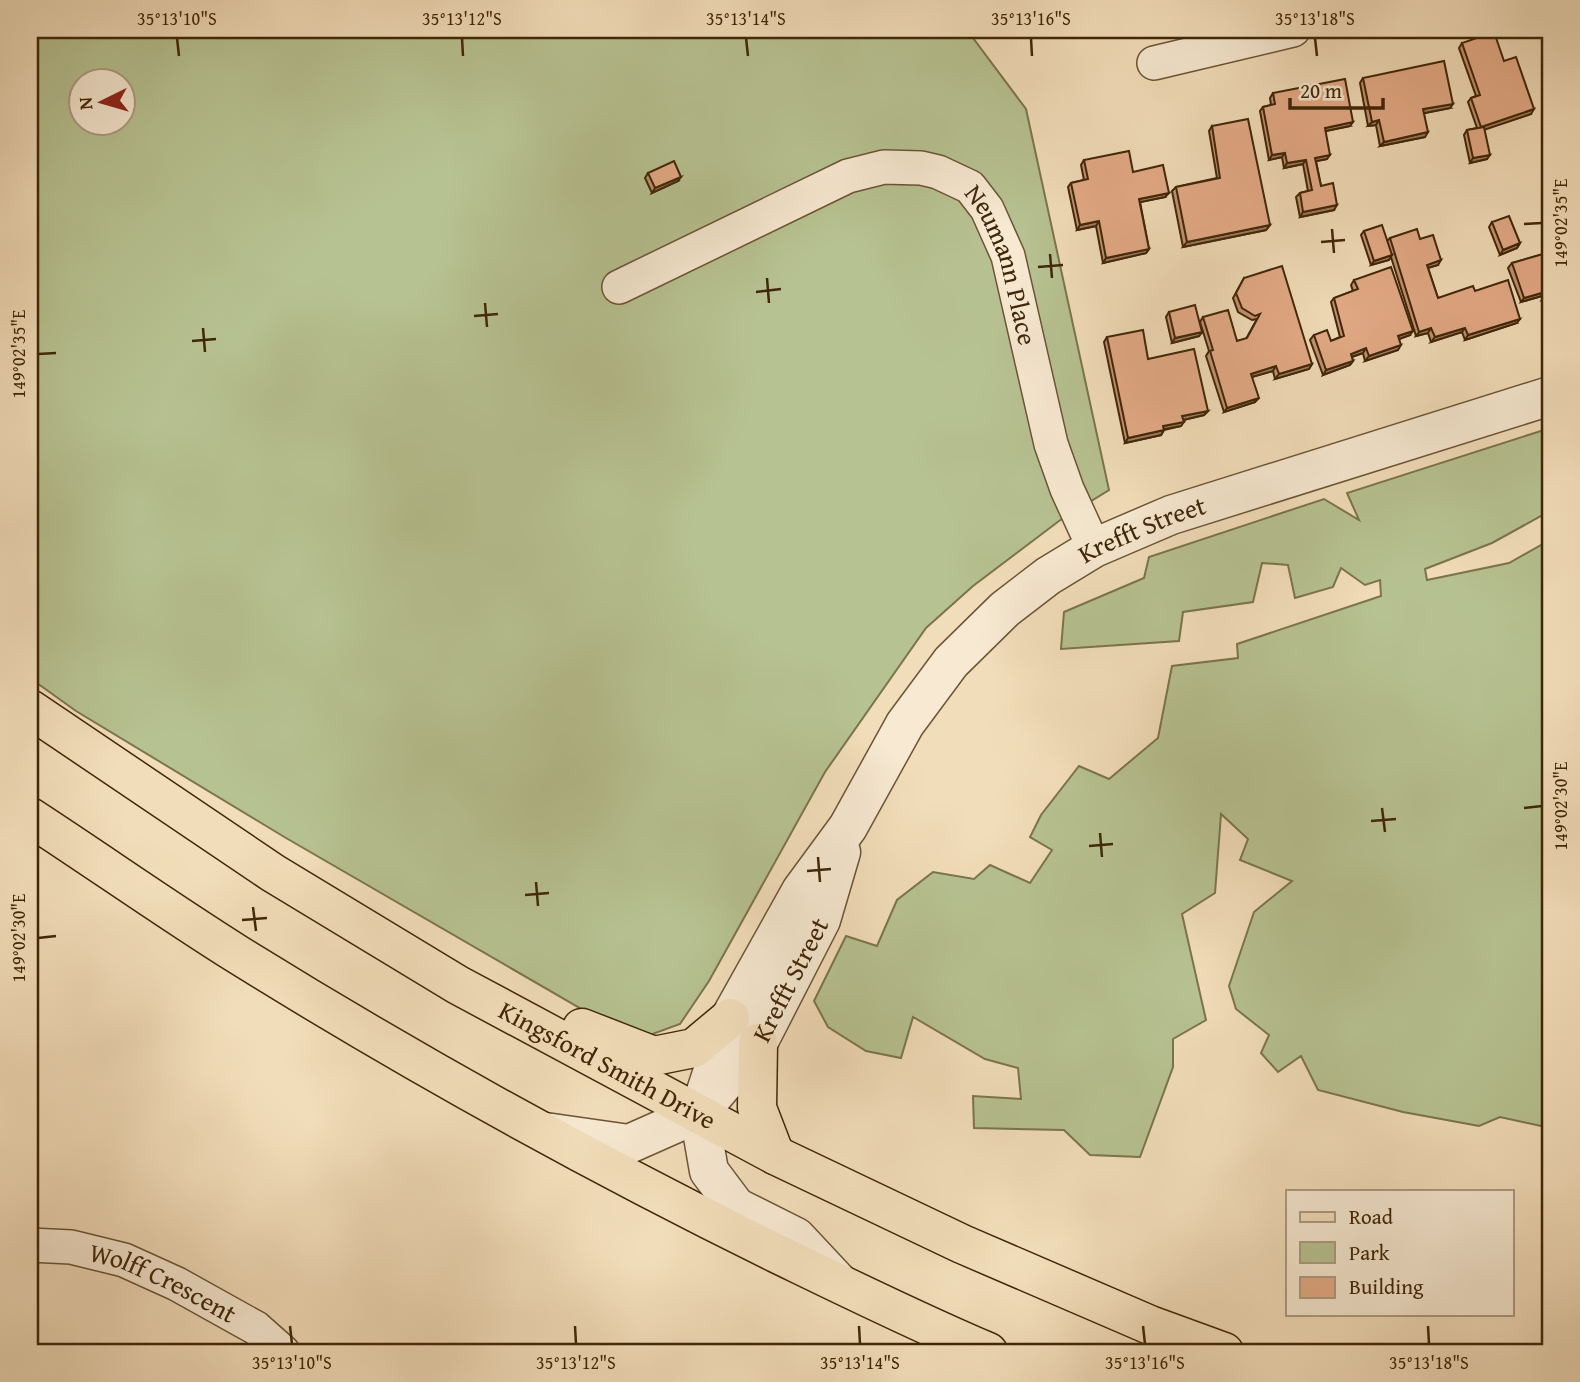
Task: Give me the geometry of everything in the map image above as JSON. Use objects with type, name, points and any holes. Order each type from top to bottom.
[{"type":"main road","name":"Kingsford Smith Drive","points":[[30,709],[273,873],[458,985],[775,1155],[962,1244],[1150,1325],[1224,1352]]},
{"type":"main road","points":[[30,817],[235,953],[384,1044],[535,1130],[672,1202],[988,1352]]},
{"type":"main road","points":[[458,985],[565,1021],[654,1056],[694,1048],[730,1018]]},
{"type":"main road","points":[[758,1043],[757,1108],[775,1155]]},
{"type":"street","points":[[1154,63],[1293,30]]},
{"type":"street","name":"Neumann Place","points":[[619,287],[848,176],[884,167],[921,168],[938,172],[970,187],[987,209],[1008,256],[1051,444],[1094,548]]},
{"type":"street","name":"Krefft Street","points":[[841,1284],[796,1237],[736,1207],[709,1171],[699,1113],[730,1018],[801,891],[848,827],[905,724],[951,662],[1005,609],[1048,576],[1094,548],[1171,515],[1550,396]]},
{"type":"street","name":"Krefft Street","points":[[535,1130],[629,1144],[699,1113],[758,1043],[821,920],[848,827]]},
{"type":"street","name":"Wolff Crescent","points":[[30,1245],[71,1247],[124,1260],[177,1284],[256,1328],[283,1352]]},
{"type":"green space","points":[[30,30],[967,30],[1026,109],[1109,490],[1059,521],[973,586],[926,628],[825,772],[709,981],[680,1024],[650,1035],[609,1025],[286,838],[76,711],[30,678]]},
{"type":"green space","points":[[1550,428],[1550,511],[1492,543],[1425,569],[1427,580],[1509,563],[1550,540],[1550,1128],[1500,1117],[1479,1126],[1403,1112],[1318,1090],[1301,1056],[1278,1072],[1261,1053],[1269,1035],[1236,1009],[1229,986],[1254,912],[1292,881],[1240,860],[1248,839],[1221,814],[1215,893],[1182,914],[1206,1020],[1173,1039],[1173,1067],[1140,1157],[1090,1155],[1064,1130],[974,1128],[973,1096],[1021,1099],[1018,1068],[985,1059],[913,1017],[901,1058],[866,1051],[828,1027],[814,1001],[846,936],[877,946],[897,900],[933,872],[974,879],[990,865],[1030,883],[1052,850],[1030,837],[1041,815],[1079,766],[1109,779],[1158,738],[1172,666],[1238,658],[1237,644],[1381,596],[1380,580],[1365,585],[1341,568],[1333,587],[1295,598],[1288,565],[1262,563],[1253,602],[1183,612],[1179,641],[1061,649],[1064,612],[1144,578],[1149,557],[1324,499],[1359,520],[1347,493]]},
{"type":"building","points":[[1494,32],[1504,61],[1516,57],[1534,109],[1481,127],[1471,98],[1480,95],[1462,43]]},
{"type":"building","points":[[1444,61],[1453,104],[1423,109],[1428,132],[1384,142],[1379,120],[1372,122],[1363,78]]},
{"type":"building","points":[[1345,79],[1353,122],[1325,128],[1330,155],[1315,158],[1321,186],[1333,183],[1337,205],[1303,212],[1300,193],[1312,190],[1306,160],[1287,163],[1285,153],[1272,155],[1263,107],[1275,104],[1273,93]]},
{"type":"building","points":[[1248,119],[1270,225],[1187,242],[1176,187],[1220,178],[1212,126]]},
{"type":"building","points":[[1484,127],[1490,155],[1473,158],[1467,130]]},
{"type":"building","points":[[1129,151],[1133,172],[1163,165],[1169,193],[1139,199],[1149,249],[1106,258],[1099,221],[1080,225],[1071,183],[1088,179],[1084,160]]},
{"type":"building","points":[[674,161],[681,177],[655,188],[648,173]]},
{"type":"building","points":[[1509,216],[1520,243],[1503,250],[1492,222]]},
{"type":"building","points":[[1382,225],[1392,255],[1374,261],[1364,231]]},
{"type":"building","points":[[1417,229],[1420,239],[1433,235],[1441,260],[1427,265],[1438,298],[1473,286],[1475,291],[1508,280],[1520,319],[1468,335],[1465,328],[1435,337],[1431,328],[1419,332],[1390,238]]},
{"type":"building","points":[[1550,252],[1550,294],[1546,295],[1545,292],[1524,298],[1512,263]]},
{"type":"building","points":[[1282,266],[1312,364],[1279,374],[1276,366],[1251,374],[1259,398],[1227,408],[1203,317],[1228,310],[1237,341],[1247,338],[1260,314],[1255,316],[1242,308],[1236,293],[1244,278]]},
{"type":"building","points":[[1391,267],[1413,331],[1398,336],[1401,345],[1369,356],[1366,348],[1351,354],[1353,361],[1326,370],[1314,335],[1327,330],[1331,341],[1344,336],[1334,298],[1358,289],[1354,280]]},
{"type":"building","points":[[1195,305],[1202,332],[1175,338],[1169,312]]},
{"type":"building","points":[[1143,330],[1148,359],[1194,349],[1208,411],[1182,416],[1184,422],[1163,426],[1164,430],[1128,438],[1107,337]]}]
